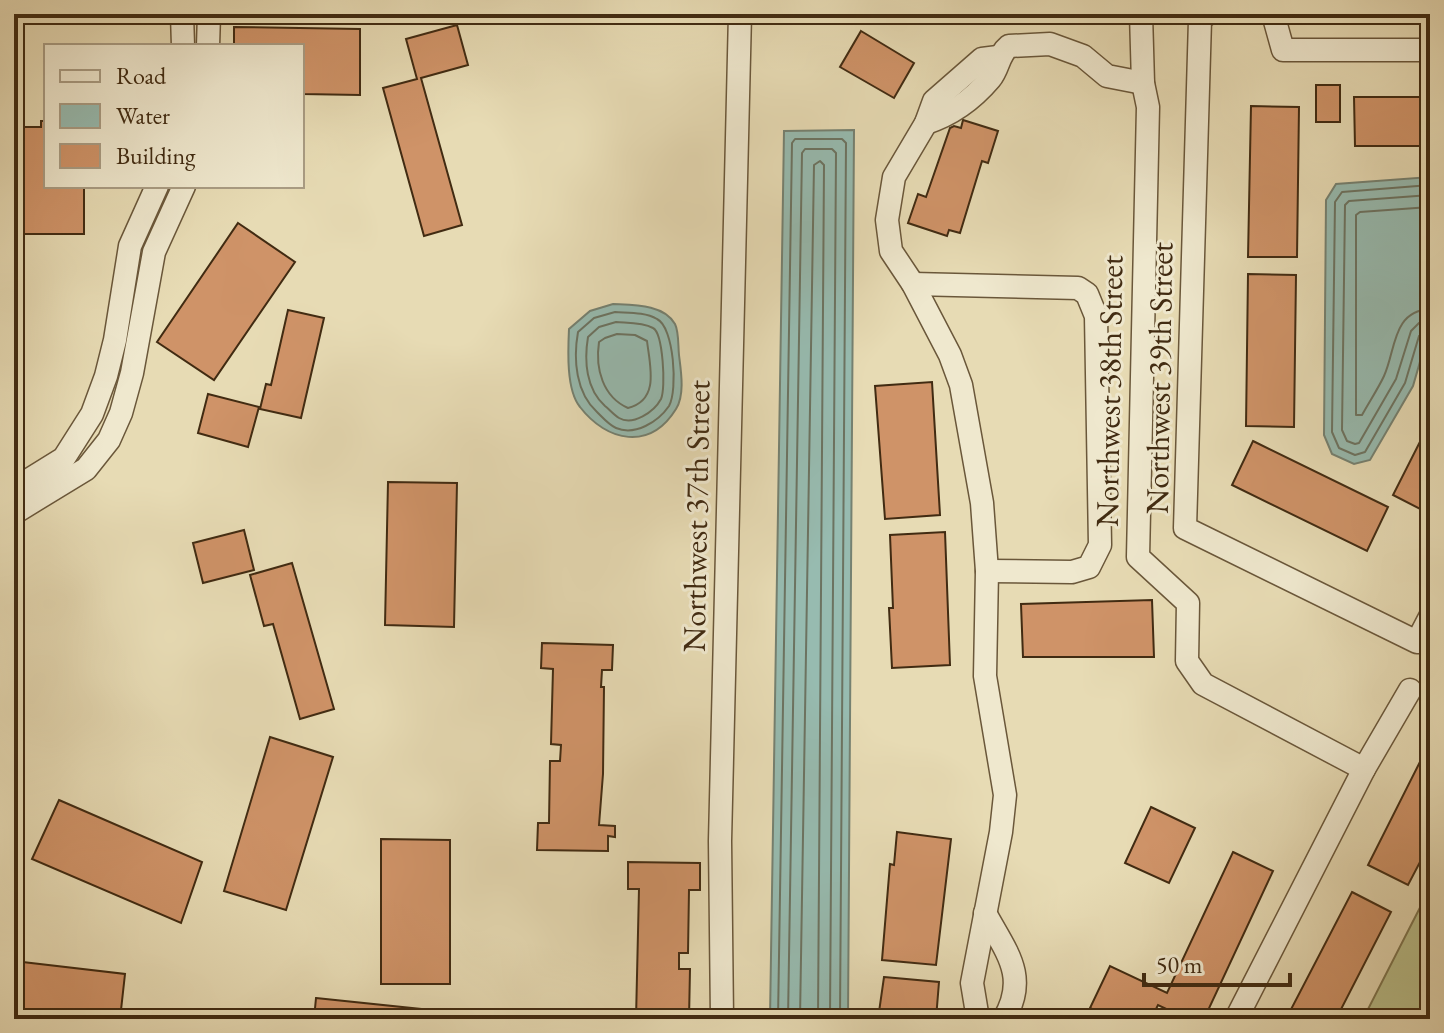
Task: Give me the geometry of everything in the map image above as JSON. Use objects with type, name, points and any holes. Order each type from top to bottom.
[{"type":"street","points":[[182,14],[183,44]]},
{"type":"street","points":[[208,44],[209,14]]},
{"type":"street","name":"Northwest 37th Street","points":[[722,1019],[720,841],[740,14]]},
{"type":"street","name":"Northwest 38th Street","points":[[1141,14],[1143,83],[1148,107],[1138,557],[1188,603],[1187,661],[1203,684],[1364,769]]},
{"type":"street","points":[[1273,14],[1283,50],[1430,50]]},
{"type":"street","name":"Northwest 39th Street","points":[[1204,17],[1185,528],[1417,642],[1430,617]]},
{"type":"street","points":[[978,1019],[972,983],[1001,832],[1005,795],[985,676],[987,571],[982,503],[961,385],[950,355],[913,284],[891,251],[887,220],[894,177],[926,123],[948,116],[992,77],[998,57],[1009,46],[1050,44],[1083,56],[1107,76],[1143,83]]},
{"type":"street","points":[[14,489],[64,458],[92,414],[115,340],[130,246],[156,188]]},
{"type":"street","points":[[14,513],[86,469],[109,440],[132,373],[154,252],[183,188]]},
{"type":"street","name":"Northwest 38th Street","points":[[913,284],[1078,288],[1087,294],[1096,316],[1100,545],[1089,567],[1072,572],[987,571]]},
{"type":"street","points":[[1236,1019],[1364,769],[1410,690]]},
{"type":"street","points":[[985,913],[1016,977],[1014,1000],[1004,1019]]},
{"type":"green space","points":[[1430,888],[1430,1019],[1363,1019]]},
{"type":"water","points":[[854,130],[848,1019],[770,1019],[784,131]]},
{"type":"water","points":[[1430,177],[1430,327],[1413,386],[1370,460],[1354,464],[1332,454],[1324,435],[1326,200],[1336,184]]},
{"type":"water","points":[[613,304],[656,309],[670,317],[677,331],[682,383],[679,403],[666,422],[641,436],[628,437],[603,428],[580,407],[572,391],[569,329],[590,311]]},
{"type":"building","points":[[457,25],[468,65],[421,78],[462,225],[424,236],[383,88],[417,79],[406,39]]},
{"type":"building","points":[[234,27],[360,29],[360,95],[304,94],[304,44],[234,44]]},
{"type":"building","points":[[861,31],[914,63],[894,98],[840,67]]},
{"type":"building","points":[[1316,85],[1340,85],[1340,122],[1316,122]]},
{"type":"building","points":[[1354,97],[1430,97],[1430,146],[1355,146]]},
{"type":"building","points":[[1251,106],[1299,107],[1297,257],[1248,257]]},
{"type":"building","points":[[963,120],[998,131],[988,163],[982,161],[960,233],[949,230],[947,236],[908,223],[918,194],[926,197],[950,128],[961,128]]},
{"type":"building","points":[[41,121],[44,121],[44,188],[84,188],[84,234],[14,234],[14,127],[41,127]]},
{"type":"building","points":[[238,223],[295,262],[214,380],[157,342]]},
{"type":"building","points":[[1248,274],[1296,275],[1294,427],[1246,426]]},
{"type":"building","points":[[288,310],[324,318],[301,418],[260,409],[266,384],[271,385]]},
{"type":"building","points":[[932,382],[940,515],[885,519],[875,386]]},
{"type":"building","points":[[208,394],[259,407],[248,447],[198,433]]},
{"type":"building","points":[[1430,422],[1430,514],[1393,495]]},
{"type":"building","points":[[1253,441],[1388,507],[1367,551],[1232,485]]},
{"type":"building","points":[[388,482],[457,483],[454,627],[385,625]]},
{"type":"building","points":[[244,530],[254,570],[203,583],[193,543]]},
{"type":"building","points":[[945,532],[950,665],[892,668],[890,535]]},
{"type":"building","points":[[292,563],[334,709],[300,719],[273,624],[264,626],[250,575]]},
{"type":"building","points":[[1152,600],[1154,657],[1023,657],[1021,604]]},
{"type":"building","points":[[542,643],[613,645],[612,670],[602,670],[601,687],[604,687],[603,774],[599,825],[615,826],[615,837],[608,836],[608,851],[537,850],[538,823],[549,823],[550,761],[560,761],[561,745],[551,744],[553,669],[541,668]]},
{"type":"building","points":[[270,737],[333,757],[286,910],[224,891]]},
{"type":"building","points":[[1430,742],[1430,843],[1408,885],[1368,865]]},
{"type":"building","points":[[59,800],[202,862],[181,923],[32,859]]},
{"type":"building","points":[[1151,807],[1195,828],[1169,883],[1125,863]]},
{"type":"building","points":[[897,832],[951,839],[936,965],[882,960],[890,864],[894,865]]},
{"type":"building","points":[[381,839],[450,840],[450,984],[381,984]]},
{"type":"building","points":[[1233,852],[1273,871],[1204,1019],[1188,1019],[1158,1005],[1151,1019],[1112,1019],[1090,1008],[1110,966],[1167,993]]},
{"type":"building","points":[[628,862],[700,863],[700,890],[689,890],[688,953],[679,953],[679,969],[690,969],[689,1019],[636,1019],[639,889],[628,889]]},
{"type":"building","points":[[1352,892],[1391,912],[1336,1019],[1286,1019]]},
{"type":"building","points":[[14,961],[125,974],[120,1019],[14,1019]]},
{"type":"building","points":[[884,977],[939,982],[936,1019],[878,1019]]},
{"type":"building","points":[[316,998],[459,1013],[458,1019],[314,1019]]}]
